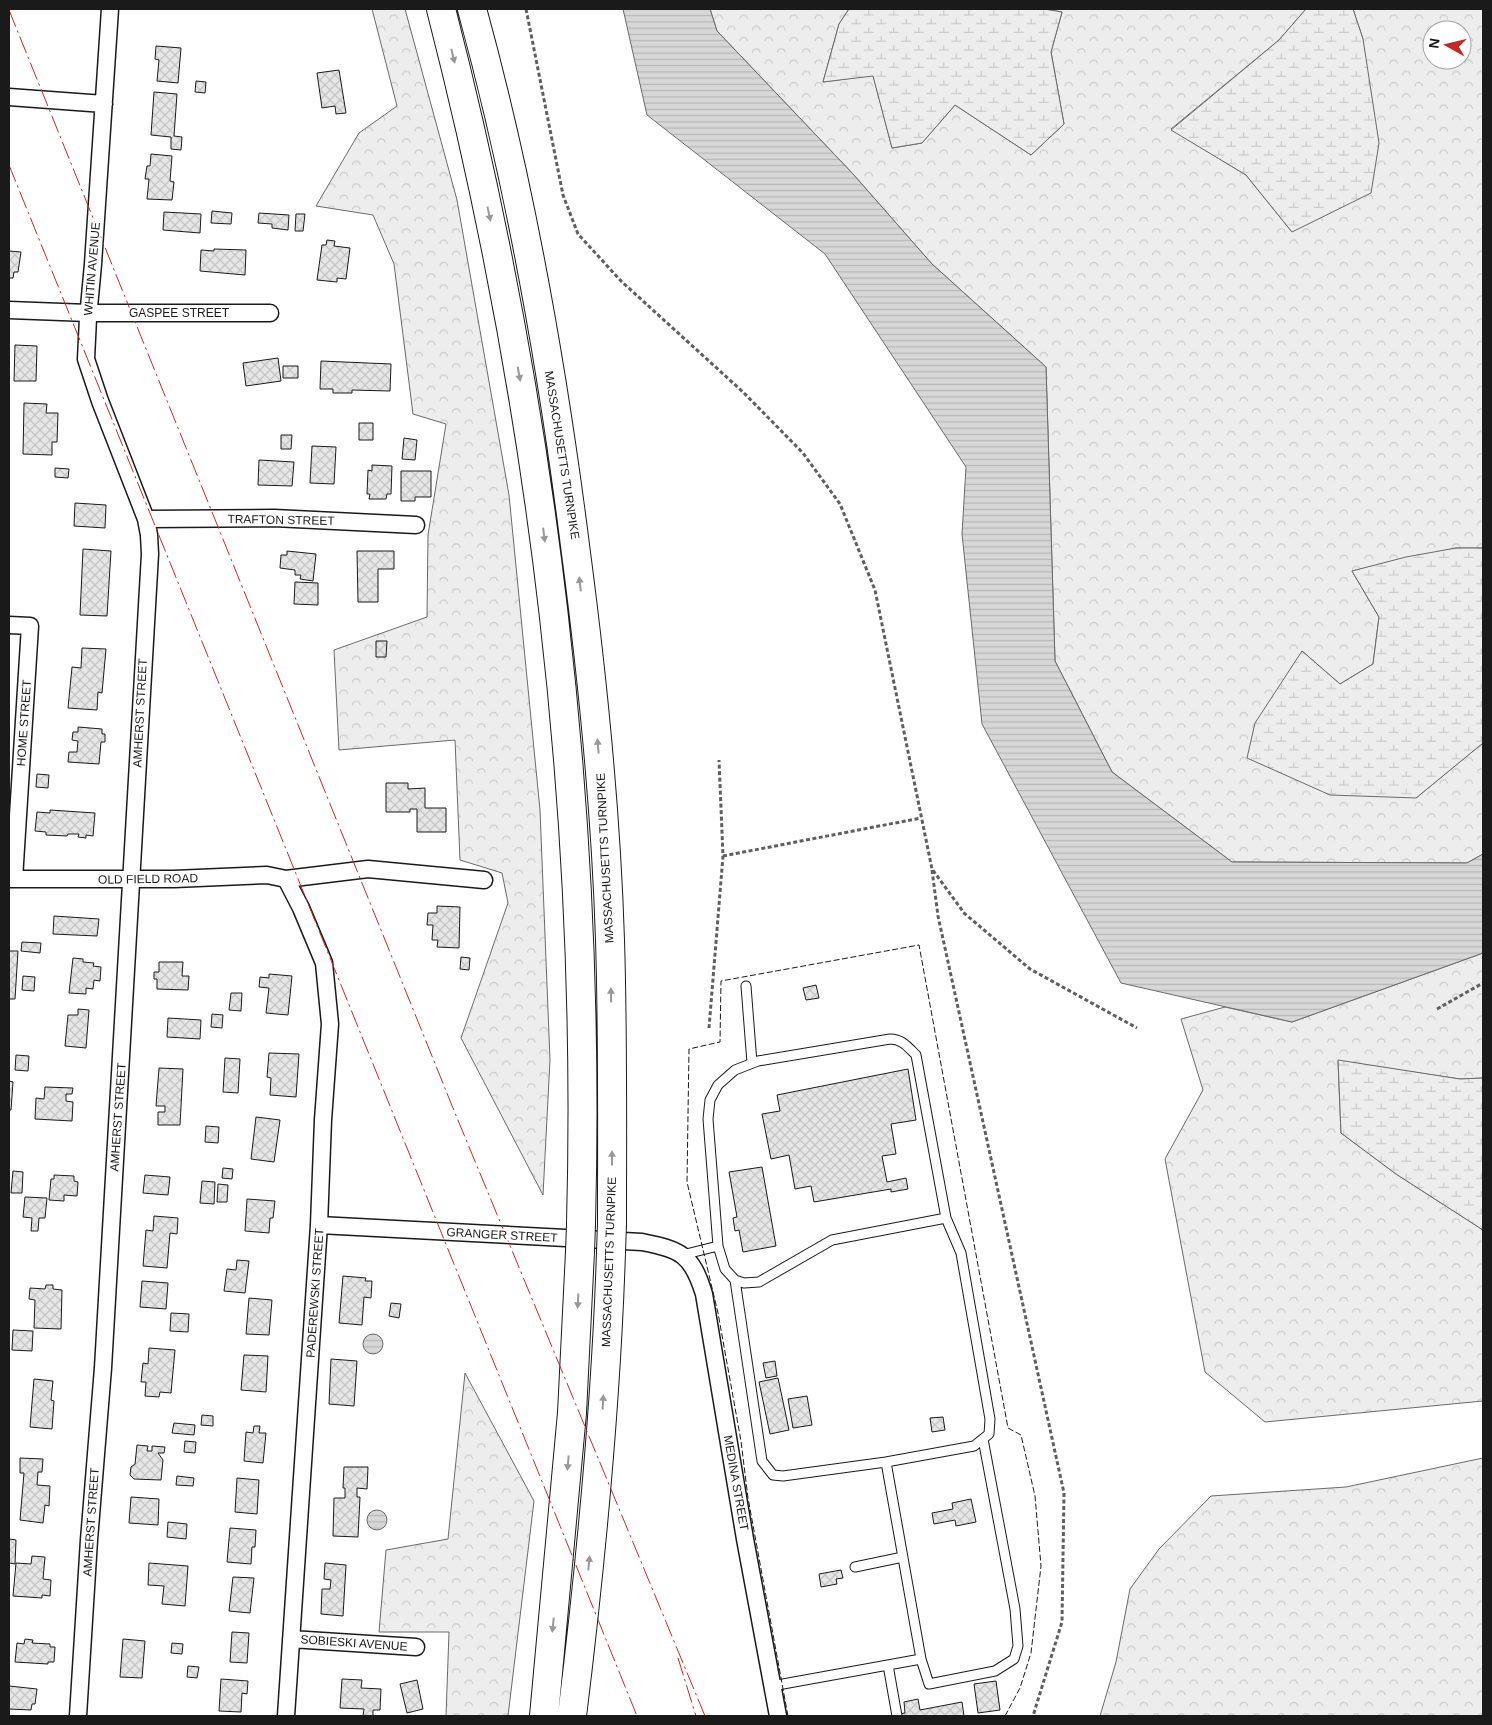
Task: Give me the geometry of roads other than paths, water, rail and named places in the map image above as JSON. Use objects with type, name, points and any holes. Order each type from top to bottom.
[{"type":"highway","points":[[441,9],[484,188],[512,334],[541,513],[568,756],[578,923],[582,1090],[580,1252],[571,1433],[544,1716]]},
{"type":"highway","name":"MASSACHUSETTS TURNPIKE","points":[[472,9],[522,220],[560,430],[590,663],[601,784],[610,939],[613,1097],[612,1224],[599,1466],[572,1716]]},
{"type":"street","name":"WHITIN AVENUE","points":[[110,9],[86,359],[100,401],[146,519]]},
{"type":"street","points":[[9,97],[104,104]]},
{"type":"street","name":"GASPEE STREET","points":[[9,310],[270,313]]},
{"type":"street","name":"TRAFTON STREET","points":[[146,519],[274,518],[416,525]]},
{"type":"street","name":"AMHERST STREET","points":[[78,1716],[89,1540],[103,1368],[122,1058],[130,880],[150,554],[146,519]]},
{"type":"street","name":"HOME STREET","points":[[9,625],[30,626],[11,879]]},
{"type":"street","name":"OLD FIELD ROAD","points":[[11,879],[130,880],[267,875],[286,879],[368,869],[484,880]]},
{"type":"street","name":"PADEREWSKI STREET","points":[[286,879],[301,908],[324,963],[330,1024],[323,1120],[319,1224],[286,1716]]},
{"type":"street","name":"GRANGER STREET","points":[[319,1224],[642,1242],[666,1247],[682,1255]]},
{"type":"street","name":"MEDINA STREET","points":[[682,1255],[693,1266],[704,1294],[745,1539],[778,1716]]},
{"type":"street","name":"SOBIESKI AVENUE","points":[[291,1639],[416,1647]]},
{"type":"lane","points":[[746,986],[752,1063]]},
{"type":"lane","points":[[890,1039],[904,1042],[916,1055],[946,1218],[961,1253],[990,1419],[989,1434],[974,1446],[886,1462],[783,1476],[773,1475],[762,1460],[734,1280],[725,1269],[718,1246],[708,1119],[710,1100],[718,1085],[735,1070],[752,1063],[890,1039]]},
{"type":"lane","points":[[734,1280],[744,1283],[759,1282],[832,1240],[946,1218]]},
{"type":"lane","points":[[682,1255],[718,1246]]},
{"type":"lane","points":[[886,1462],[921,1659],[928,1684],[995,1671],[1014,1659],[1018,1646],[1015,1608],[983,1439]]},
{"type":"lane","points":[[854,1567],[903,1557]]},
{"type":"lane","points":[[772,1686],[921,1659]]},
{"type":"lane","points":[[888,1665],[896,1716]]}]
